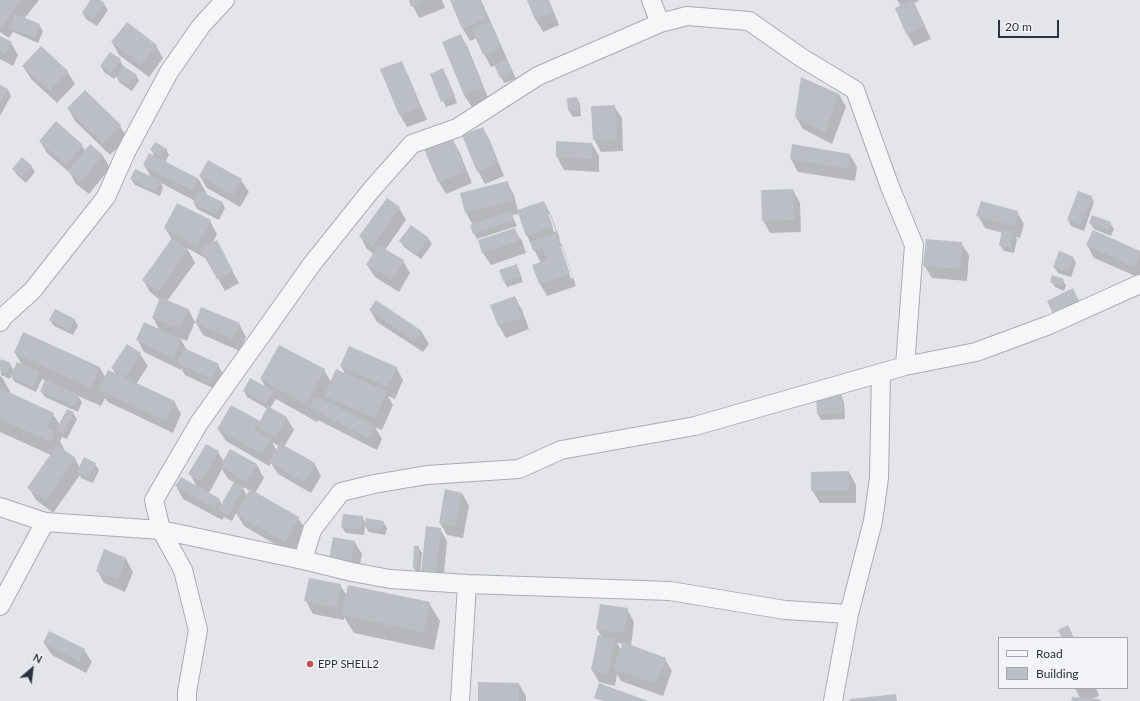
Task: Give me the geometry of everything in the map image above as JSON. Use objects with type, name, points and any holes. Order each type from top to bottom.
[{"type":"street","points":[[0,322],[3,317],[32,291],[106,197],[126,152],[169,72],[201,26],[225,0]]},
{"type":"street","points":[[651,0],[660,23]]},
{"type":"street","points":[[187,701],[187,692],[198,630],[183,570],[161,530],[154,500],[199,423],[312,264],[372,189],[412,144],[457,128],[538,76],[660,23],[687,16],[749,21],[802,58],[855,90],[890,187],[914,245],[905,366]]},
{"type":"street","points":[[303,560],[312,530],[341,492],[374,484],[428,475],[519,469],[561,450],[695,426],[905,366],[976,352],[1049,325],[1140,284]]},
{"type":"street","points":[[833,701],[848,614],[873,521],[879,478],[881,373]]},
{"type":"street","points":[[0,507],[45,522],[161,530],[352,572],[390,578],[467,584],[670,591],[784,610],[848,614]]},
{"type":"street","points":[[0,606],[45,522]]},
{"type":"street","points":[[460,701],[467,584]]},
{"type":"building","points":[[0,0],[22,0],[1,27],[0,26]]},
{"type":"building","points":[[90,0],[100,0],[105,3],[93,20],[82,13]]},
{"type":"building","points":[[409,0],[427,0],[411,7]]},
{"type":"building","points":[[450,0],[480,0],[487,18],[462,29]]},
{"type":"building","points":[[527,0],[548,0],[553,13],[535,20]]},
{"type":"building","points":[[913,0],[925,26],[906,34],[895,8]]},
{"type":"building","points":[[15,14],[40,24],[35,37],[9,28]]},
{"type":"building","points":[[127,22],[157,45],[141,65],[111,42]]},
{"type":"building","points":[[490,22],[501,48],[483,55],[472,29]]},
{"type":"building","points":[[461,34],[483,88],[464,95],[442,42]]},
{"type":"building","points":[[0,36],[12,42],[5,54],[0,51]]},
{"type":"building","points":[[41,46],[68,71],[50,91],[22,66]]},
{"type":"building","points":[[110,52],[121,59],[111,74],[100,66]]},
{"type":"building","points":[[507,59],[513,73],[500,78],[494,65]]},
{"type":"building","points":[[402,61],[420,107],[399,115],[380,69]]},
{"type":"building","points":[[123,66],[136,74],[129,85],[116,77]]},
{"type":"building","points":[[443,68],[455,96],[441,102],[430,74]]},
{"type":"building","points":[[801,77],[839,94],[825,132],[795,117]]},
{"type":"building","points":[[0,85],[8,89],[0,104]]},
{"type":"building","points":[[85,90],[121,125],[103,143],[67,108]]},
{"type":"building","points":[[577,97],[579,110],[568,111],[567,98]]},
{"type":"building","points":[[615,105],[617,139],[593,140],[591,106]]},
{"type":"building","points":[[56,121],[83,145],[66,165],[39,141]]},
{"type":"building","points":[[483,127],[498,163],[477,172],[462,135]]},
{"type":"building","points":[[452,138],[466,171],[438,182],[424,149]]},
{"type":"building","points":[[556,141],[592,143],[592,159],[556,157]]},
{"type":"building","points":[[155,142],[167,149],[161,157],[150,150]]},
{"type":"building","points":[[90,144],[103,155],[81,182],[68,171]]},
{"type":"building","points":[[792,144],[850,154],[848,169],[790,159]]},
{"type":"building","points":[[149,153],[199,179],[193,191],[143,165]]},
{"type":"building","points":[[22,157],[32,166],[22,177],[12,169]]},
{"type":"building","points":[[208,160],[242,179],[233,195],[199,176]]},
{"type":"building","points":[[135,169],[161,181],[156,191],[130,179]]},
{"type":"building","points":[[508,181],[513,201],[465,213],[460,193]]},
{"type":"building","points":[[793,189],[794,220],[762,221],[761,190]]},
{"type":"building","points":[[199,190],[222,202],[216,214],[193,203]]},
{"type":"building","points":[[1078,191],[1092,196],[1081,225],[1067,220]]},
{"type":"building","points":[[387,198],[400,207],[372,246],[359,236]]},
{"type":"building","points":[[544,201],[553,227],[526,236],[517,210]]},
{"type":"building","points":[[981,201],[1018,211],[1014,226],[976,216]]},
{"type":"building","points":[[177,203],[211,220],[197,246],[164,228]]},
{"type":"building","points":[[511,211],[514,220],[473,234],[470,225]]},
{"type":"building","points":[[1092,215],[1111,222],[1108,230],[1089,223]]},
{"type":"building","points":[[411,225],[429,238],[417,254],[399,241]]},
{"type":"building","points":[[515,228],[519,241],[482,253],[478,240]]},
{"type":"building","points":[[1002,230],[1014,232],[1010,248],[999,245]]},
{"type":"building","points":[[1093,230],[1140,251],[1134,267],[1086,245]]},
{"type":"building","points":[[556,233],[570,274],[539,284],[532,265],[547,260],[543,248],[533,251],[530,242]]},
{"type":"building","points":[[172,238],[188,250],[158,292],[142,280]]},
{"type":"building","points":[[926,239],[962,242],[960,269],[923,266]]},
{"type":"building","points":[[217,240],[233,271],[217,279],[200,249]]},
{"type":"building","points":[[378,245],[404,260],[392,280],[366,265]]},
{"type":"building","points":[[1059,251],[1074,257],[1068,272],[1053,267]]},
{"type":"building","points":[[517,264],[521,276],[503,281],[499,270]]},
{"type":"building","points":[[1052,275],[1064,279],[1061,286],[1050,282]]},
{"type":"building","points":[[1073,288],[1080,303],[1054,316],[1047,301]]},
{"type":"building","points":[[515,296],[523,317],[498,326],[490,305]]},
{"type":"building","points":[[160,297],[188,309],[180,329],[152,318]]},
{"type":"building","points":[[376,300],[422,331],[415,341],[369,310]]},
{"type":"building","points":[[201,307],[240,323],[233,339],[195,323]]},
{"type":"building","points":[[55,309],[75,319],[69,330],[49,320]]},
{"type":"building","points":[[144,322],[182,340],[173,358],[136,340]]},
{"type":"building","points":[[23,332],[100,367],[91,388],[14,353]]},
{"type":"building","points":[[127,344],[141,353],[125,377],[111,368]]},
{"type":"building","points":[[279,345],[325,369],[306,404],[260,379]]},
{"type":"building","points":[[349,346],[397,367],[388,387],[340,366]]},
{"type":"building","points":[[184,348],[219,364],[212,379],[177,363]]},
{"type":"building","points":[[1,359],[11,363],[6,373],[0,371]]},
{"type":"building","points":[[17,362],[39,372],[33,387],[10,376]]},
{"type":"building","points":[[336,369],[387,392],[375,418],[324,396]]},
{"type":"building","points":[[108,370],[175,401],[166,421],[99,390]]},
{"type":"building","points":[[250,378],[274,391],[266,404],[243,391]]},
{"type":"building","points":[[45,380],[79,395],[74,406],[40,391]]},
{"type":"building","points":[[0,388],[54,413],[47,428],[55,432],[51,442],[0,419]]},
{"type":"building","points":[[842,395],[843,413],[817,414],[816,396]]},
{"type":"building","points":[[315,396],[375,426],[369,438],[310,408]]},
{"type":"building","points":[[231,405],[260,421],[268,406],[287,417],[276,437],[256,426],[254,430],[271,439],[262,454],[217,429]]},
{"type":"building","points":[[67,409],[74,412],[64,434],[56,430]]},
{"type":"building","points":[[280,443],[315,463],[304,482],[269,462]]},
{"type":"building","points":[[206,444],[219,451],[201,482],[188,474]]},
{"type":"building","points":[[57,445],[76,458],[46,501],[27,488]]},
{"type":"building","points":[[230,449],[257,464],[247,482],[220,466]]},
{"type":"building","points":[[84,457],[96,463],[89,478],[77,472]]},
{"type":"building","points":[[849,471],[849,491],[811,491],[811,472]]},
{"type":"building","points":[[181,477],[220,499],[215,509],[175,486]]},
{"type":"building","points":[[234,482],[244,487],[228,515],[218,510]]},
{"type":"building","points":[[250,489],[299,517],[285,542],[236,514]]},
{"type":"building","points":[[445,489],[462,493],[456,526],[439,523]]},
{"type":"building","points":[[343,514],[363,516],[361,530],[341,527]]},
{"type":"building","points":[[366,518],[384,521],[382,530],[364,526]]},
{"type":"building","points":[[426,526],[441,528],[436,573],[421,572]]},
{"type":"building","points":[[333,537],[355,541],[351,563],[329,560]]},
{"type":"building","points":[[414,546],[419,546],[417,569],[413,568]]},
{"type":"building","points":[[104,549],[126,558],[118,580],[96,571]]},
{"type":"building","points":[[309,578],[341,584],[337,608],[304,601]]},
{"type":"building","points":[[348,585],[430,602],[424,632],[342,615]]},
{"type":"building","points":[[600,604],[628,608],[624,633],[596,629]]},
{"type":"building","points":[[1068,625],[1074,637],[1062,637],[1058,630]]},
{"type":"building","points":[[49,631],[85,649],[79,661],[43,643]]},
{"type":"building","points":[[598,635],[615,639],[608,674],[591,670]]},
{"type":"building","points":[[623,642],[666,658],[656,684],[613,669]]},
{"type":"building","points":[[478,682],[519,683],[519,701],[478,701]]},
{"type":"building","points":[[599,683],[648,701],[603,701],[594,698]]},
{"type":"building","points":[[896,694],[897,701],[850,701],[850,699]]},
{"type":"building","points":[[1072,697],[1100,699],[1100,701],[1071,701]]},
{"type":"place","name":"EPP SHELL2","points":[[310,664]]}]
